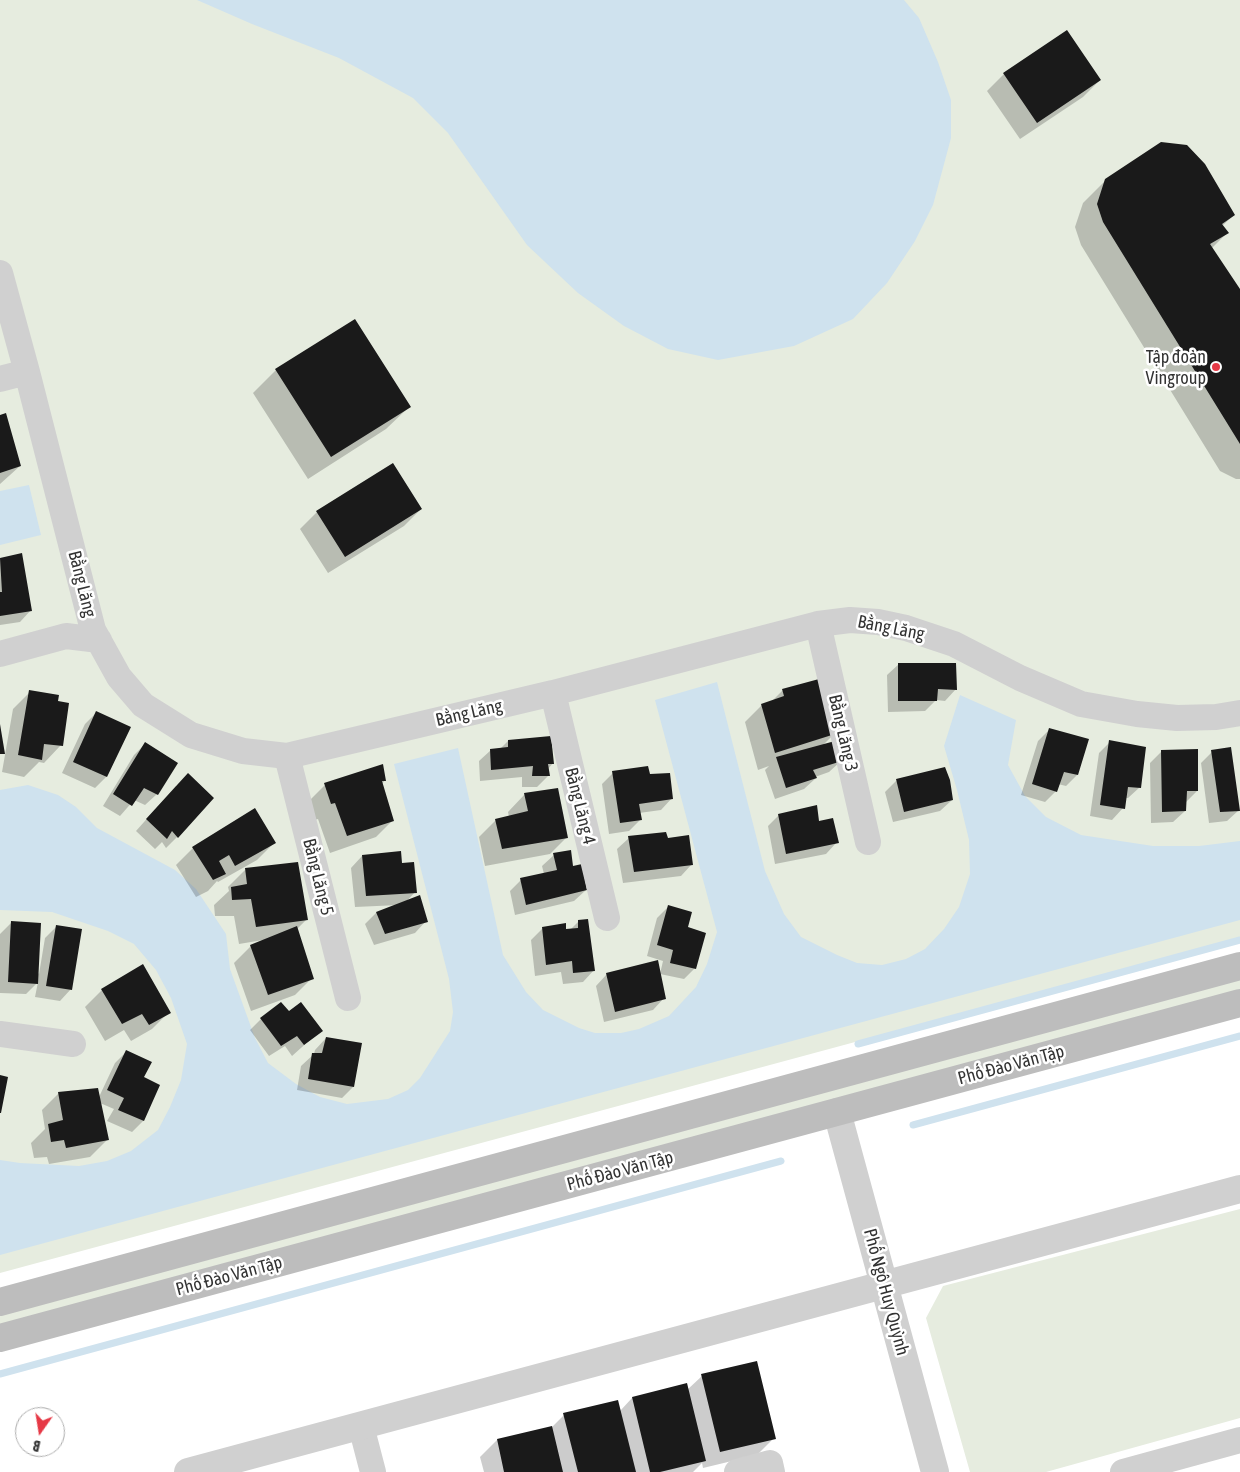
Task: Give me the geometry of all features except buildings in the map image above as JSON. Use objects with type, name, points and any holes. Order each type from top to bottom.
[{"type":"main road","name":"Phố Đào Văn Tập","points":[[0,1302],[1240,966]]},
{"type":"main road","name":"Phố Đào Văn Tập","points":[[0,1338],[1240,1003]]},
{"type":"street","name":"Bằng Lăng","points":[[0,273],[93,630],[119,677],[143,705],[191,735],[243,751],[287,756],[553,693],[818,624],[850,620],[878,622],[906,628],[954,644],[1020,678],[1081,704],[1137,714],[1177,718],[1216,717],[1240,713]]},
{"type":"street","points":[[0,379],[27,372]]},
{"type":"street","points":[[66,636],[88,610]]},
{"type":"street","name":"Bằng Lăng 3","points":[[818,624],[868,842]]},
{"type":"street","points":[[0,654],[66,636],[99,640]]},
{"type":"street","name":"Bằng Lăng 4","points":[[553,693],[607,918]]},
{"type":"street","name":"Bằng Lăng 5","points":[[287,756],[348,998]]},
{"type":"street","points":[[0,1034],[73,1044]]},
{"type":"street","name":"Phố Ngô Huy Quỳnh","points":[[837,1112],[935,1472]]},
{"type":"street","points":[[188,1472],[1240,1189]]},
{"type":"street","points":[[360,1426],[373,1472]]},
{"type":"street","points":[[1123,1472],[1240,1440]]},
{"type":"street","points":[[737,1472],[770,1463],[772,1472]]},
{"type":"shaded area","points":[[0,0],[1240,0],[1240,938],[0,1273]]},
{"type":"shaded area","points":[[1240,977],[1240,992],[0,1328],[0,1312]]},
{"type":"shaded area","points":[[1240,1209],[1240,1418],[1046,1472],[970,1472],[926,1318],[943,1286]]},
{"type":"water","points":[[197,0],[904,0],[919,18],[938,62],[951,100],[951,138],[933,205],[915,241],[887,283],[853,319],[794,346],[718,360],[668,349],[624,326],[578,293],[527,245],[448,133],[413,98],[339,58]]},
{"type":"water","points":[[29,485],[41,535],[0,545],[0,491]]},
{"type":"water","points":[[717,682],[765,871],[784,914],[801,937],[837,955],[857,963],[882,965],[906,959],[925,949],[944,929],[959,907],[970,874],[969,840],[944,746],[960,695],[1016,720],[1008,765],[1025,796],[1046,817],[1081,835],[1153,846],[1199,846],[1240,841],[1240,920],[0,1255],[0,1160],[79,1166],[107,1161],[131,1151],[158,1130],[181,1080],[187,1044],[171,998],[156,970],[134,944],[108,931],[52,912],[0,910],[0,790],[28,785],[58,795],[76,807],[97,828],[175,870],[196,889],[226,934],[230,969],[255,1038],[268,1063],[296,1084],[320,1097],[347,1104],[388,1099],[408,1090],[420,1078],[450,1031],[453,1012],[449,979],[394,764],[458,748],[503,955],[526,992],[543,1010],[579,1028],[595,1033],[621,1033],[639,1029],[669,1016],[696,987],[707,964],[717,932],[655,700]]},
{"type":"waterway","points":[[858,1044],[1240,940]]},
{"type":"waterway","points":[[913,1125],[1240,1036]]},
{"type":"waterway","points":[[0,1374],[781,1161]]},
{"type":"place","name":"Tập đoàn Vingroup","points":[[1216,367]]}]
